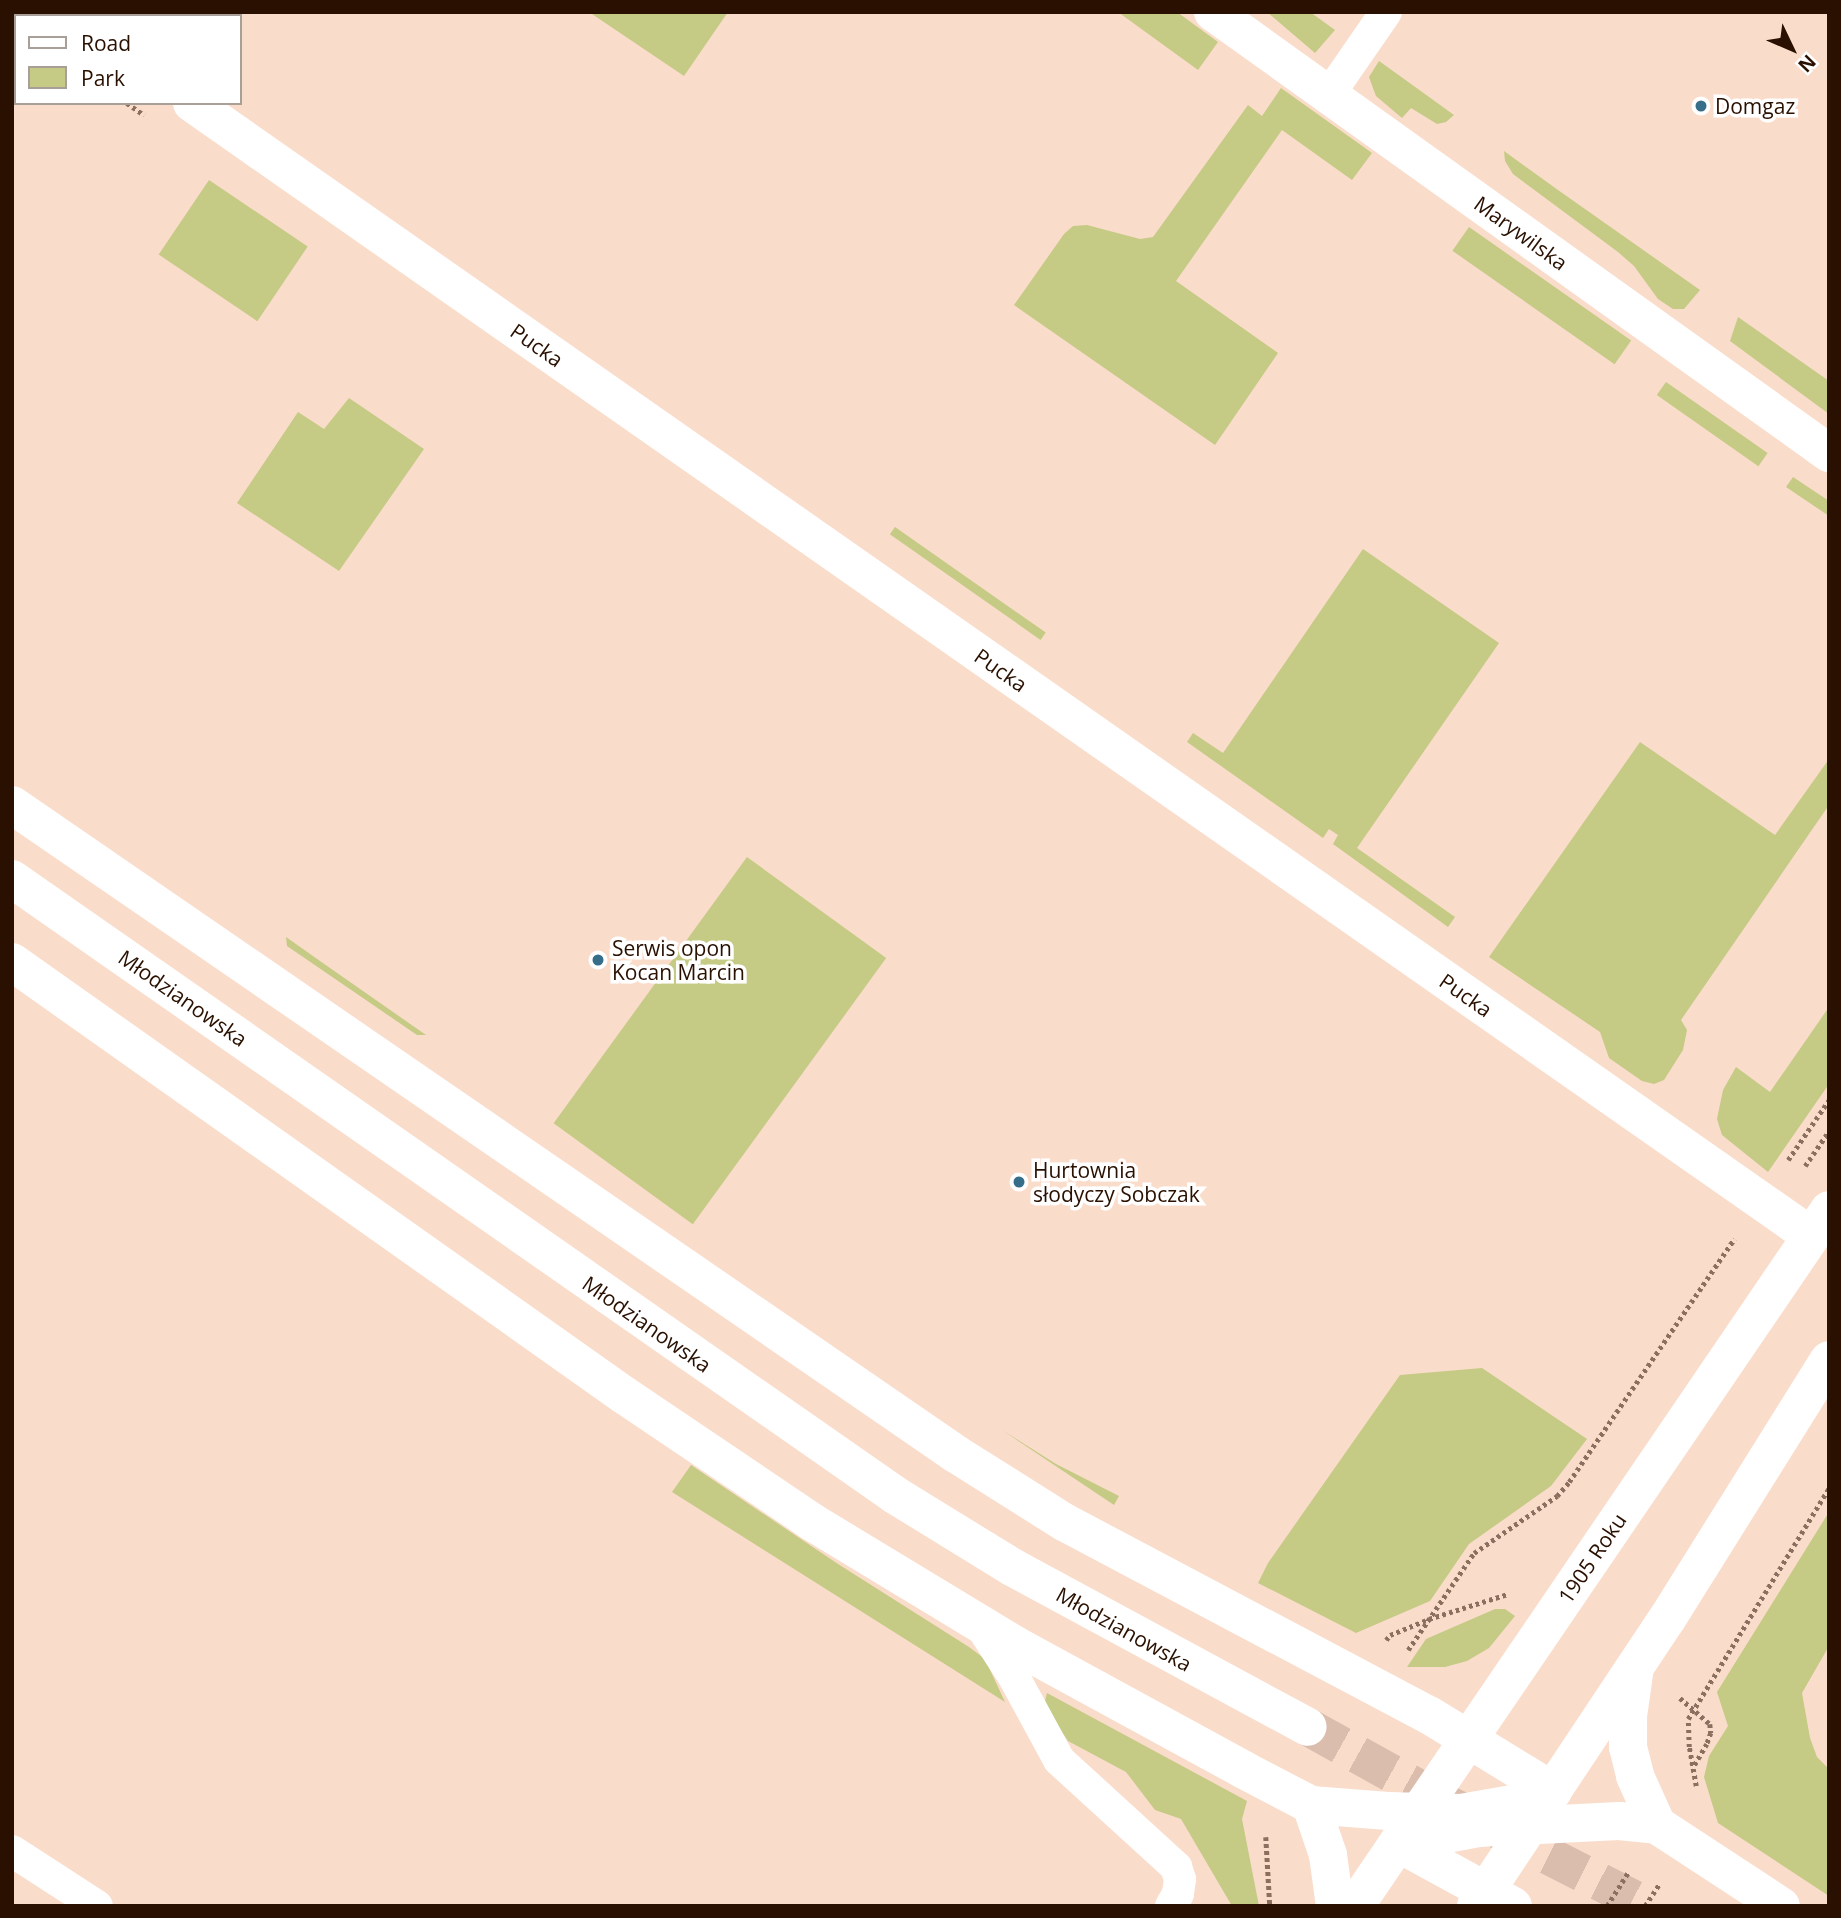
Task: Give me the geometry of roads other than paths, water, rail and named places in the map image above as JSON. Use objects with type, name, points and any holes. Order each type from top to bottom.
[{"type":"main road","name":"Marywilska","points":[[1213,12],[1829,453]]},
{"type":"main road","name":"Pucka","points":[[195,105],[1760,1200],[1820,1223]]},
{"type":"main road","points":[[13,805],[956,1454],[1064,1522],[1361,1679],[1553,1791]]},
{"type":"main road","name":"Młodzianowska","points":[[12,879],[895,1495],[1024,1573],[1308,1727]]},
{"type":"main road","points":[[12,962],[624,1395],[812,1522],[980,1625],[1311,1805],[1461,1813],[1512,1804],[1553,1791]]},
{"type":"main road","name":"1905 Roku","points":[[1355,1906],[1820,1223]]},
{"type":"main road","points":[[1398,1843],[1491,1901],[1529,1826],[1798,1413],[1829,1360]]},
{"type":"main road","points":[[1634,1667],[1628,1716],[1628,1747],[1635,1776],[1657,1825]]},
{"type":"main road","points":[[1311,1805],[1328,1855],[1335,1906]]},
{"type":"main road","points":[[1398,1843],[1479,1828],[1619,1821],[1657,1825],[1781,1906]]},
{"type":"lane","points":[[1328,96],[1386,12]]},
{"type":"lane","points":[[1798,1413],[1829,1389]]},
{"type":"lane","points":[[980,1625],[1014,1677],[1059,1760],[1176,1867],[1180,1879],[1178,1894],[1171,1906]]},
{"type":"lane","points":[[12,1851],[97,1906]]},
{"type":"tunnel","points":[[1308,1727],[1447,1804],[1647,1906]]},
{"type":"place","name":"Domgaz","points":[[1701,106]]},
{"type":"place","name":"Serwis opon Kocan Marcin","points":[[598,960]]},
{"type":"place","name":"Hurtownia słodyczy Sobczak","points":[[1019,1182]]}]
